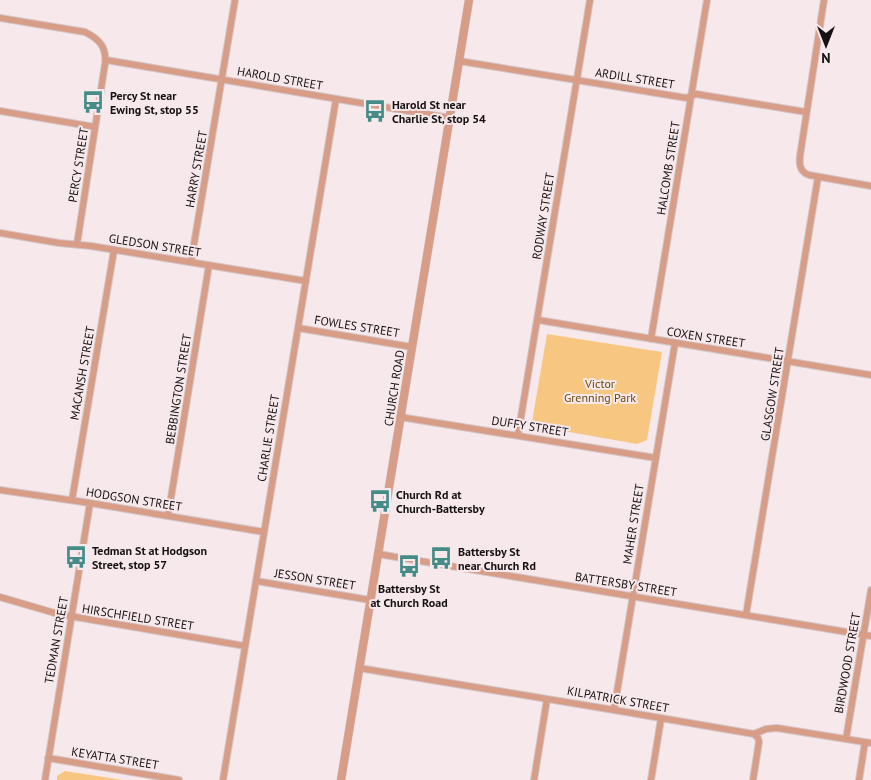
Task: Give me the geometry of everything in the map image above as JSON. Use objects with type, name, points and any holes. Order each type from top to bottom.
[{"type":"street","name":"HARRY STREET","points":[[191,262],[235,0]]},
{"type":"street","name":"CHURCH ROAD","points":[[341,780],[469,0]]},
{"type":"street","name":"RODWAY STREET","points":[[518,435],[590,0]]},
{"type":"street","name":"HALCOMB STREET","points":[[651,339],[707,0]]},
{"type":"street","points":[[824,0],[806,112],[799,161],[800,168],[809,175],[871,186]]},
{"type":"street","points":[[0,18],[84,32],[102,44],[106,60]]},
{"type":"street","name":"HAROLD STREET","points":[[106,60],[450,118]]},
{"type":"street","name":"PERCY STREET","points":[[77,244],[106,60]]},
{"type":"street","name":"ARDILL STREET","points":[[459,61],[687,98],[696,94],[806,112]]},
{"type":"street","name":"CHARLIE STREET","points":[[223,780],[336,99]]},
{"type":"street","points":[[0,111],[95,127]]},
{"type":"street","name":"GLASGOW STREET","points":[[746,615],[818,177]]},
{"type":"street","name":"GLEDSON STREET","points":[[0,233],[306,281]]},
{"type":"street","name":"MACANSH STREET","points":[[72,500],[114,250]]},
{"type":"street","name":"BEBBINGTON STREET","points":[[168,516],[209,265]]},
{"type":"street","name":"COXEN STREET","points":[[538,320],[871,375]]},
{"type":"street","name":"FOWLES STREET","points":[[298,328],[412,347]]},
{"type":"street","name":"MAHER STREET","points":[[614,710],[675,343]]},
{"type":"street","name":"DUFFY STREET","points":[[400,416],[656,458]]},
{"type":"street","name":"HODGSON STREET","points":[[0,490],[264,532]]},
{"type":"street","name":"TEDMAN STREET","points":[[45,780],[90,503]]},
{"type":"street","name":"BATTERSBY STREET","points":[[378,554],[867,635]]},
{"type":"street","name":"JESSON STREET","points":[[256,581],[370,600]]},
{"type":"street","name":"BIRDWOOD STREET","points":[[846,739],[867,635],[871,590]]},
{"type":"street","name":"HIRSCHFIELD STREET","points":[[0,597],[72,617],[245,646]]},
{"type":"street","name":"KILPATRICK STREET","points":[[359,668],[754,734],[766,729],[777,728],[868,743]]},
{"type":"street","points":[[534,780],[547,699]]},
{"type":"street","points":[[651,780],[661,719]]},
{"type":"street","points":[[753,780],[759,742],[754,734]]},
{"type":"street","points":[[859,780],[868,743]]},
{"type":"street","name":"KEYATTA STREET","points":[[48,758],[179,780]]},
{"type":"green space","name":"Victor Grenning Park","points":[[547,334],[662,352],[647,440],[637,444],[535,426],[532,422]]},
{"type":"green space","points":[[65,771],[123,780],[57,780],[57,776]]},
{"type":"place","name":"Percy St near Ewing St, stop 55","points":[[93,102]]},
{"type":"place","name":"Harold St near Charlie St, stop 54","points":[[375,111]]},
{"type":"place","name":"Church Rd at Church-Battersby","points":[[380,501]]},
{"type":"place","name":"Tedman St at Hodgson Street, stop 57","points":[[76,557]]},
{"type":"place","name":"Battersby St near Church Rd","points":[[441,558]]},
{"type":"place","name":"Battersby St at Church Road","points":[[409,566]]}]
